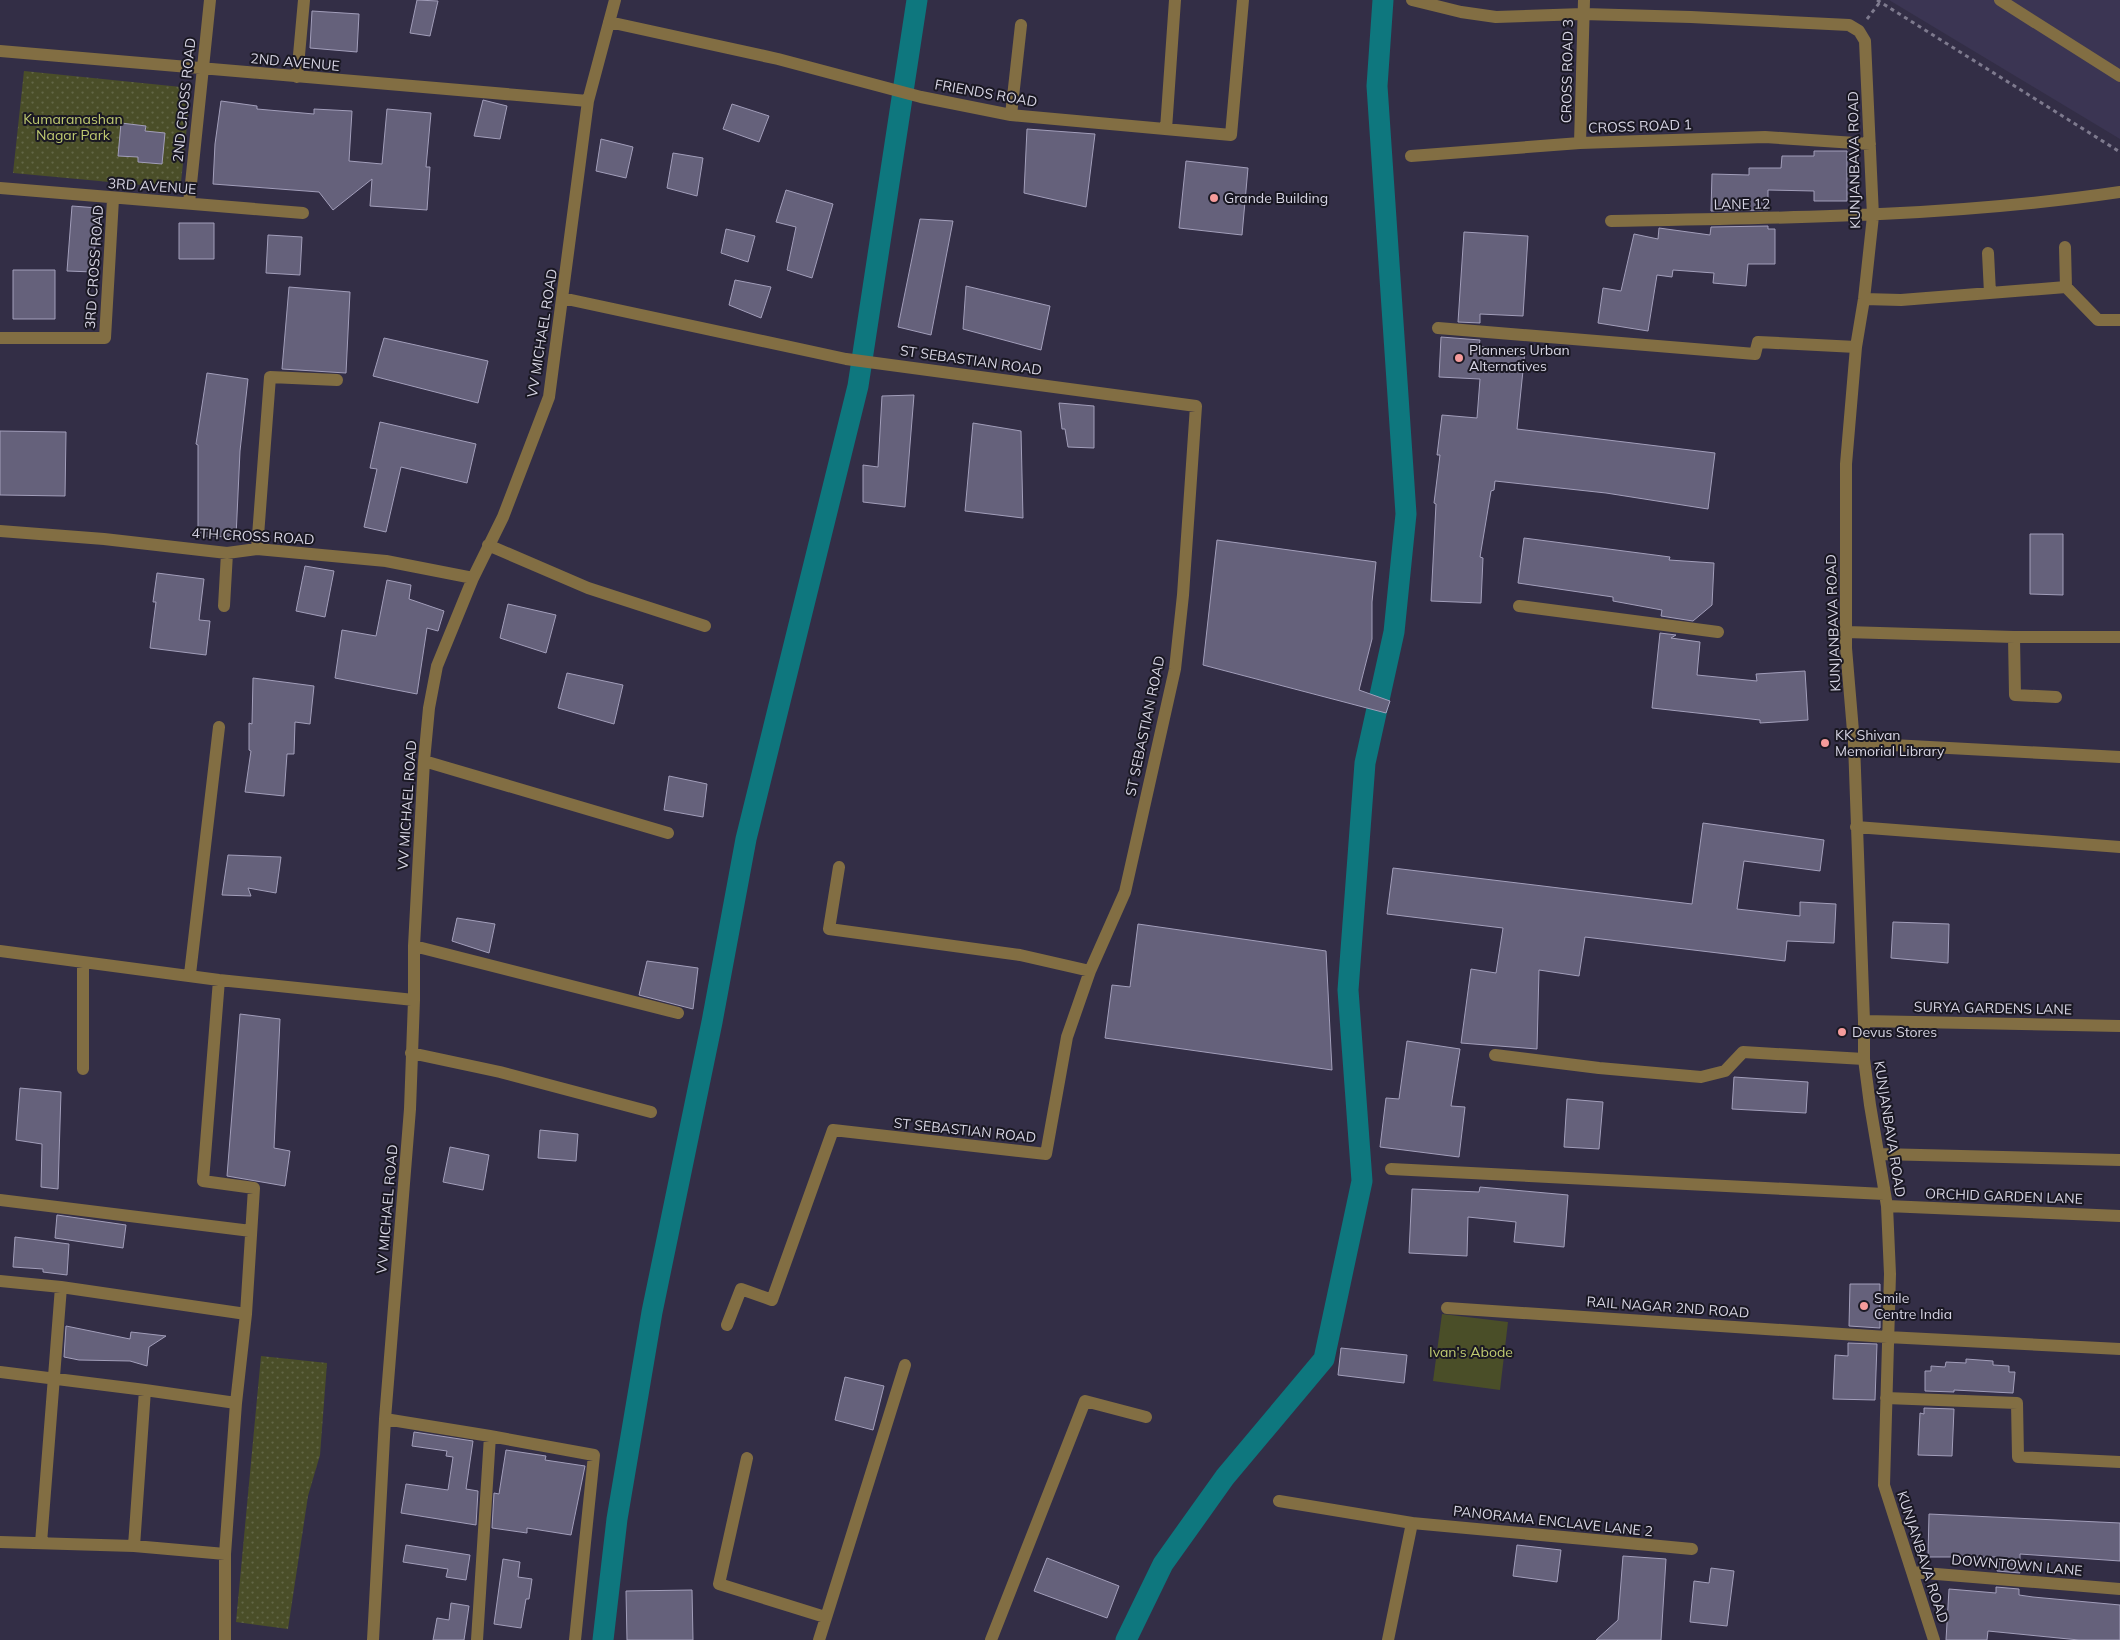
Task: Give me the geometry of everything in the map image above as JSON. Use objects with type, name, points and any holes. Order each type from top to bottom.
[{"type":"street","name":"2ND CROSS ROAD","points":[[189,203],[210,0]]},
{"type":"street","points":[[297,76],[304,0]]},
{"type":"street","name":"VV MICHAEL ROAD","points":[[373,1640],[385,1419],[410,1109],[414,946],[424,761],[429,708],[437,666],[473,578],[502,517],[549,397],[588,101],[615,0]]},
{"type":"street","points":[[1166,129],[1175,0]]},
{"type":"street","name":"FRIENDS ROAD","points":[[609,22],[778,59],[881,88],[1011,115],[1231,135],[1243,0]]},
{"type":"street","name":"KUNJANBAVA ROAD","points":[[1412,0],[1430,5],[1461,6],[1496,16],[1583,14],[1849,25],[1859,30],[1865,41],[1873,216],[1864,299],[1856,347],[1846,464],[1846,632],[1854,743],[1864,1059],[1885,1200],[1890,1274],[1884,1485],[1934,1640]]},
{"type":"street","name":"CROSS ROAD 3","points":[[1580,143],[1584,0]]},
{"type":"street","points":[[2000,0],[2120,76]]},
{"type":"street","points":[[1011,115],[1022,25]]},
{"type":"street","name":"2ND AVENUE","points":[[0,51],[588,101]]},
{"type":"street","name":"CROSS ROAD 1","points":[[1411,156],[1580,143],[1765,138],[1870,144]]},
{"type":"street","name":"3RD AVENUE","points":[[0,188],[113,199],[189,203],[302,213]]},
{"type":"street","name":"LANE 12","points":[[1611,221],[1873,216],[2059,201],[2120,192]]},
{"type":"street","name":"3RD CROSS ROAD","points":[[0,338],[104,338],[113,199]]},
{"type":"street","points":[[2065,247],[2066,287],[2098,320],[2120,320]]},
{"type":"street","points":[[1988,253],[1990,293]]},
{"type":"street","points":[[1864,299],[1901,300],[2066,287]]},
{"type":"street","name":"ST SEBASTIAN ROAD","points":[[562,298],[849,359],[1196,406],[1183,594],[1175,669],[1125,892],[1090,971],[1067,1036],[1046,1154],[833,1130],[772,1300],[741,1289],[727,1325]]},
{"type":"street","points":[[1438,328],[1755,354],[1758,342],[1856,347]]},
{"type":"street","points":[[257,549],[270,377],[336,380]]},
{"type":"street","name":"4TH CROSS ROAD","points":[[0,531],[104,539],[227,553],[257,549],[386,561],[473,578]]},
{"type":"street","points":[[488,545],[588,588],[705,626]]},
{"type":"street","points":[[224,606],[227,553]]},
{"type":"street","points":[[1519,606],[1718,632]]},
{"type":"street","points":[[1846,632],[2014,637],[2120,637]]},
{"type":"street","points":[[2014,637],[2015,695],[2056,697]]},
{"type":"street","points":[[190,974],[219,727]]},
{"type":"street","points":[[1854,743],[2120,757]]},
{"type":"street","points":[[424,761],[668,833]]},
{"type":"street","points":[[1856,827],[2120,847]]},
{"type":"street","points":[[839,867],[829,929],[1020,955],[1090,971]]},
{"type":"street","points":[[414,946],[678,1013]]},
{"type":"street","points":[[0,951],[190,974],[219,980],[414,1000]]},
{"type":"street","points":[[83,962],[83,1069]]},
{"type":"street","points":[[219,980],[203,1181],[254,1188],[246,1314],[236,1403],[225,1554],[225,1640]]},
{"type":"street","name":"SURYA GARDENS LANE","points":[[1864,1021],[2120,1026]]},
{"type":"street","points":[[1495,1055],[1599,1068],[1701,1077],[1725,1072],[1743,1052],[1864,1059]]},
{"type":"street","points":[[411,1053],[500,1072],[651,1112]]},
{"type":"street","points":[[1879,1154],[2120,1160]]},
{"type":"street","name":"ORCHID GARDEN LANE","points":[[1391,1169],[2120,1216]]},
{"type":"street","points":[[0,1200],[251,1231]]},
{"type":"street","points":[[0,1281],[61,1287],[246,1314]]},
{"type":"street","points":[[41,1543],[61,1287]]},
{"type":"street","name":"RAIL NAGAR 2ND ROAD","points":[[1447,1308],[1887,1337],[2120,1349]]},
{"type":"street","points":[[819,1640],[905,1365]]},
{"type":"street","points":[[0,1372],[236,1403]]},
{"type":"street","points":[[134,1546],[146,1390]]},
{"type":"street","points":[[1886,1398],[2018,1403],[2018,1457],[2120,1462]]},
{"type":"street","points":[[991,1640],[1085,1401],[1146,1417]]},
{"type":"street","points":[[385,1419],[594,1455],[575,1640]]},
{"type":"street","points":[[477,1640],[490,1436]]},
{"type":"street","points":[[747,1458],[719,1584],[825,1617]]},
{"type":"street","name":"PANORAMA ENCLAVE LANE 2","points":[[1280,1501],[1412,1522],[1692,1549]]},
{"type":"street","points":[[1388,1640],[1412,1522]]},
{"type":"street","points":[[0,1542],[134,1546],[225,1554]]},
{"type":"street","name":"DOWNTOWN LANE","points":[[1912,1572],[2120,1589]]},
{"type":"path","points":[[1877,0],[2120,152]]},
{"type":"shaded area","points":[[1889,0],[2120,0],[2120,139]]},
{"type":"green space","name":"Kumaranashan Nagar Park","points":[[24,71],[191,88],[181,182],[174,188],[13,173]]},
{"type":"green space","name":"Ivan's Abode","points":[[1442,1314],[1508,1322],[1500,1390],[1433,1381]]},
{"type":"green space","points":[[261,1356],[327,1363],[320,1455],[308,1496],[288,1629],[236,1622]]},
{"type":"building","points":[[417,0],[438,1],[430,36],[410,33]]},
{"type":"building","points":[[312,11],[359,14],[357,52],[310,48]]},
{"type":"building","points":[[483,100],[507,106],[500,139],[474,136]]},
{"type":"building","points":[[221,101],[257,106],[257,109],[314,114],[314,109],[352,111],[349,161],[382,164],[387,109],[431,113],[426,167],[430,167],[427,210],[370,206],[372,179],[333,210],[319,192],[213,184],[215,144]]},
{"type":"building","points":[[732,104],[769,116],[759,142],[723,129]]},
{"type":"building","points":[[121,123],[146,126],[145,131],[165,133],[162,164],[138,162],[138,157],[118,156]]},
{"type":"building","points":[[1027,129],[1095,134],[1086,207],[1024,193]]},
{"type":"building","points":[[601,139],[633,147],[626,178],[596,171]]},
{"type":"building","points":[[1814,151],[1847,151],[1847,201],[1814,201],[1814,191],[1768,190],[1768,210],[1711,211],[1712,174],[1749,175],[1749,168],[1781,168],[1782,156],[1814,156]]},
{"type":"building","points":[[673,153],[703,158],[697,196],[667,188]]},
{"type":"building","name":"Grande Building","points":[[1186,161],[1248,168],[1242,235],[1179,228]]},
{"type":"building","points":[[786,190],[833,204],[812,278],[787,270],[796,227],[776,222]]},
{"type":"building","points":[[72,206],[98,208],[93,272],[67,271]]},
{"type":"building","points":[[920,219],[953,221],[931,335],[898,327]]},
{"type":"building","points":[[179,223],[214,223],[214,259],[179,259]]},
{"type":"building","points":[[1768,226],[1768,229],[1775,229],[1775,264],[1748,264],[1746,286],[1713,283],[1714,273],[1673,270],[1672,277],[1657,275],[1648,331],[1598,323],[1603,288],[1621,291],[1634,234],[1658,239],[1659,228],[1710,235],[1711,227]]},
{"type":"building","points":[[726,229],[755,236],[748,262],[721,253]]},
{"type":"building","points":[[1464,232],[1528,236],[1523,316],[1480,314],[1480,323],[1458,322]]},
{"type":"building","points":[[268,235],[302,237],[300,275],[266,273]]},
{"type":"building","points":[[13,270],[55,270],[55,319],[13,319]]},
{"type":"building","points":[[735,280],[771,287],[761,318],[729,305]]},
{"type":"building","points":[[966,286],[1050,306],[1041,350],[963,329]]},
{"type":"building","points":[[289,287],[350,292],[346,373],[282,369]]},
{"type":"building","points":[[1441,337],[1480,340],[1479,346],[1525,351],[1517,429],[1715,453],[1708,509],[1606,493],[1495,481],[1494,490],[1491,491],[1480,557],[1483,558],[1481,603],[1431,601],[1436,504],[1434,503],[1440,455],[1437,455],[1442,415],[1477,418],[1480,379],[1439,377]]},
{"type":"building","points":[[384,338],[488,361],[478,403],[373,376]]},
{"type":"building","points":[[207,373],[248,379],[240,451],[236,537],[198,536],[198,445],[196,444]]},
{"type":"building","points":[[914,395],[905,507],[863,502],[863,465],[878,467],[882,396]]},
{"type":"building","points":[[1059,403],[1094,406],[1094,448],[1068,447],[1065,429],[1062,429]]},
{"type":"building","points":[[380,422],[476,444],[467,483],[401,467],[386,532],[364,527],[377,469],[370,468]]},
{"type":"building","points":[[973,423],[1021,431],[1023,518],[965,511]]},
{"type":"building","points":[[0,431],[66,432],[65,496],[0,495]]},
{"type":"building","points":[[2030,534],[2063,534],[2063,595],[2030,594]]},
{"type":"building","points":[[1524,538],[1670,557],[1669,560],[1714,563],[1712,605],[1693,621],[1661,616],[1662,610],[1613,601],[1613,597],[1518,583]]},
{"type":"building","points":[[1217,540],[1376,562],[1372,602],[1372,639],[1359,690],[1390,701],[1386,713],[1203,665]]},
{"type":"building","points":[[305,566],[334,571],[325,617],[296,611]]},
{"type":"building","points":[[157,573],[204,579],[199,620],[210,621],[206,655],[150,648],[156,602],[153,602]]},
{"type":"building","points":[[387,580],[411,585],[409,599],[444,611],[438,631],[427,628],[417,694],[335,678],[342,630],[376,636]]},
{"type":"building","points":[[508,604],[556,615],[546,653],[500,638]]},
{"type":"building","points":[[1660,633],[1676,635],[1671,638],[1700,642],[1697,675],[1757,681],[1756,674],[1805,671],[1808,720],[1760,723],[1760,720],[1652,708]]},
{"type":"building","points":[[567,673],[623,685],[614,724],[558,708]]},
{"type":"building","points":[[253,678],[314,686],[310,724],[295,722],[294,754],[287,754],[284,796],[245,792],[251,751],[249,750],[249,723],[252,724]]},
{"type":"building","points":[[669,776],[707,784],[703,817],[664,810]]},
{"type":"building","points":[[1703,823],[1824,840],[1820,871],[1744,861],[1737,909],[1800,916],[1800,902],[1836,904],[1834,943],[1787,941],[1785,961],[1585,937],[1579,976],[1539,970],[1537,1049],[1461,1043],[1471,969],[1496,973],[1503,928],[1387,914],[1393,868],[1692,904]]},
{"type":"building","points":[[228,855],[281,857],[276,893],[248,888],[251,896],[222,895]]},
{"type":"building","points":[[457,918],[495,924],[489,953],[452,941]]},
{"type":"building","points":[[1893,922],[1949,924],[1948,963],[1891,958]]},
{"type":"building","points":[[1138,924],[1326,951],[1332,1070],[1105,1038],[1112,985],[1130,987]]},
{"type":"building","points":[[647,961],[698,968],[693,1009],[639,995]]},
{"type":"building","points":[[240,1014],[280,1019],[274,1148],[290,1151],[285,1186],[227,1176]]},
{"type":"building","points":[[1407,1041],[1460,1049],[1451,1106],[1465,1107],[1459,1157],[1380,1147],[1386,1098],[1399,1099]]},
{"type":"building","points":[[1734,1077],[1808,1082],[1806,1113],[1732,1109]]},
{"type":"building","points":[[20,1088],[61,1092],[58,1189],[41,1187],[42,1144],[16,1140]]},
{"type":"building","points":[[1567,1099],[1603,1102],[1599,1149],[1564,1147]]},
{"type":"building","points":[[540,1130],[578,1134],[576,1161],[538,1158]]},
{"type":"building","points":[[450,1147],[489,1155],[483,1190],[443,1182]]},
{"type":"building","points":[[1480,1187],[1568,1195],[1564,1247],[1514,1242],[1516,1222],[1468,1217],[1467,1256],[1409,1253],[1412,1189],[1479,1192]]},
{"type":"building","points":[[57,1215],[126,1225],[123,1248],[55,1238]]},
{"type":"building","points":[[15,1237],[69,1244],[67,1275],[43,1272],[43,1269],[13,1267]]},
{"type":"building","name":"Smile Centre India","points":[[1850,1284],[1880,1284],[1880,1328],[1849,1326]]},
{"type":"building","points":[[66,1326],[130,1339],[131,1332],[166,1336],[149,1347],[147,1366],[130,1361],[79,1360],[64,1357]]},
{"type":"building","points":[[1848,1343],[1877,1344],[1875,1400],[1833,1399],[1835,1355],[1848,1356]]},
{"type":"building","points":[[1341,1348],[1407,1355],[1404,1383],[1338,1375]]},
{"type":"building","points":[[1966,1359],[1993,1361],[1993,1365],[2009,1366],[2009,1372],[2015,1372],[2013,1393],[1954,1390],[1954,1392],[1925,1391],[1925,1371],[1931,1371],[1931,1366],[1945,1367],[1946,1362],[1966,1363]]},
{"type":"building","points":[[845,1377],[884,1386],[873,1430],[835,1420]]},
{"type":"building","points":[[1924,1408],[1954,1409],[1952,1456],[1918,1455],[1920,1413],[1924,1414]]},
{"type":"building","points":[[414,1432],[473,1441],[466,1489],[478,1491],[476,1525],[401,1513],[406,1484],[448,1490],[453,1457],[446,1456],[447,1451],[412,1446]]},
{"type":"building","points":[[506,1450],[546,1456],[545,1460],[585,1466],[571,1535],[527,1528],[527,1533],[492,1528],[494,1493],[499,1494]]},
{"type":"building","points":[[1929,1514],[2120,1523],[2120,1561],[2020,1554],[2020,1573],[1997,1571],[1997,1557],[1928,1557]]},
{"type":"building","points":[[406,1545],[470,1555],[466,1580],[446,1577],[448,1569],[403,1562]]},
{"type":"building","points":[[1517,1545],[1561,1550],[1557,1582],[1513,1576]]},
{"type":"building","points":[[1623,1556],[1666,1559],[1661,1640],[1596,1640],[1618,1620]]},
{"type":"building","points":[[1047,1558],[1119,1586],[1107,1618],[1034,1591]]},
{"type":"building","points":[[503,1559],[520,1562],[518,1577],[532,1579],[521,1628],[494,1624]]},
{"type":"building","points":[[1711,1568],[1734,1571],[1727,1626],[1690,1622],[1694,1581],[1709,1583]]},
{"type":"building","points":[[1996,1587],[2019,1589],[2019,1595],[2120,1605],[2120,1640],[2079,1640],[1988,1631],[1987,1640],[1946,1640],[1949,1589],[1996,1593]]},
{"type":"building","points":[[692,1590],[693,1640],[627,1640],[626,1591]]},
{"type":"building","points":[[451,1603],[469,1606],[464,1640],[433,1640],[437,1618],[449,1620]]},
{"type":"waterway","points":[[603,1640],[617,1519],[652,1312],[712,1022],[746,839],[858,386],[917,0]]},
{"type":"waterway","points":[[1126,1640],[1163,1564],[1225,1477],[1324,1359],[1362,1181],[1348,990],[1365,763],[1394,632],[1406,514],[1377,86],[1383,0]]},
{"type":"place","name":"Grande Building","points":[[1214,198]]},
{"type":"place","name":"Planners Urban Alternatives","points":[[1459,358]]},
{"type":"place","name":"KK Shivan Memorial Library","points":[[1825,743]]},
{"type":"place","name":"Devus Stores","points":[[1842,1032]]},
{"type":"place","name":"Smile Centre India","points":[[1864,1306]]}]
